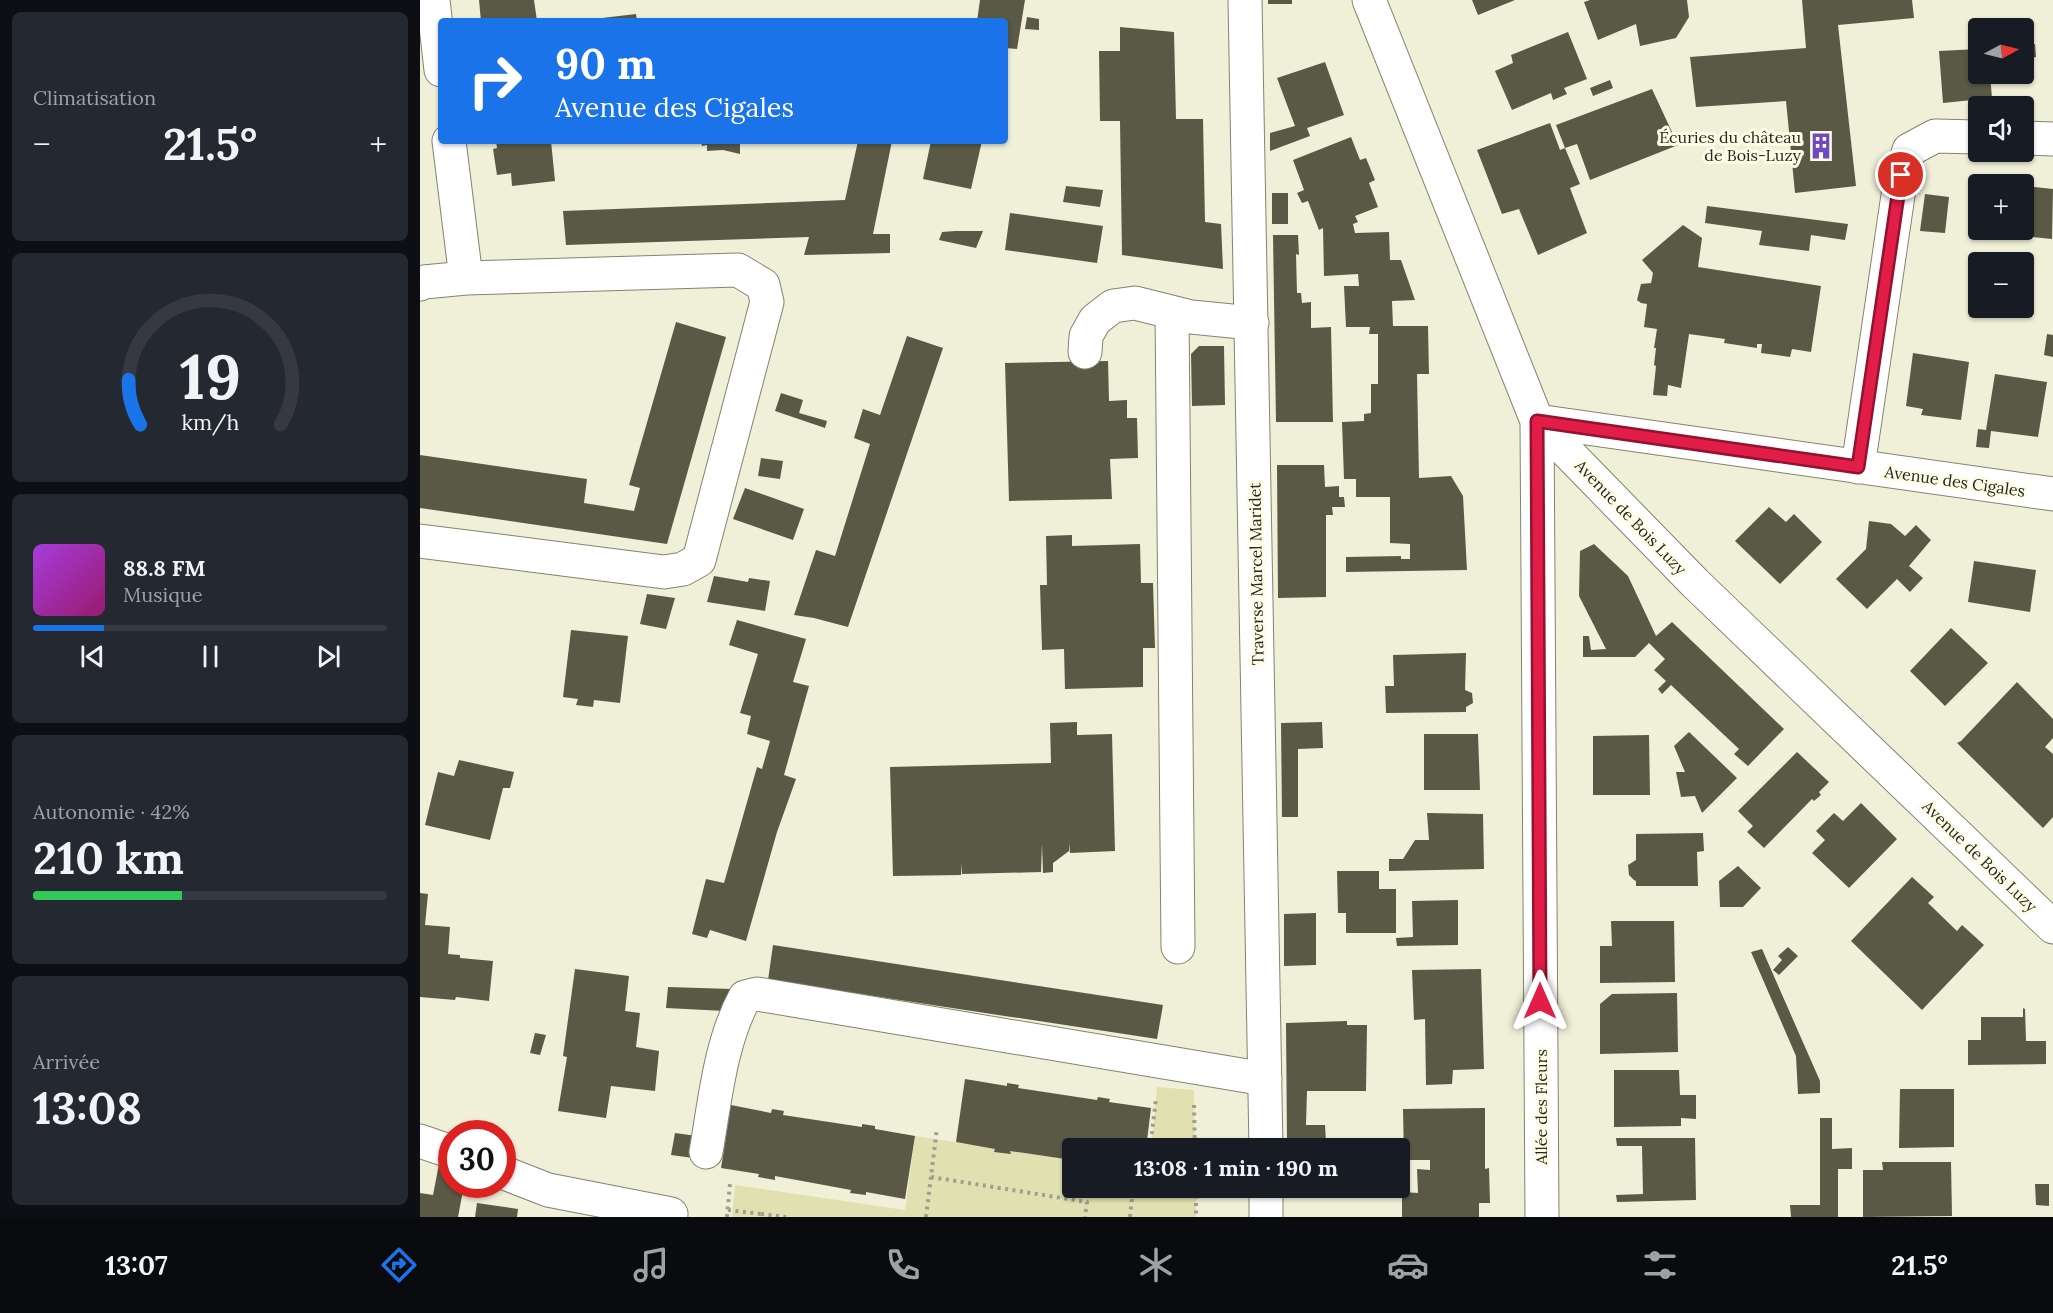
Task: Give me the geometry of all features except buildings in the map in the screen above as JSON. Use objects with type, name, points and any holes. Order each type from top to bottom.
[{"type":"street","points":[[433,0],[438,44]]},
{"type":"street","name":"Traverse Marcel Maridet","points":[[1245,0],[1266,1138]]},
{"type":"street","name":"Avenue de Bois Luzy","points":[[1369,0],[1537,421],[1695,583],[2053,927]]},
{"type":"street","points":[[1858,467],[1901,175],[1909,150],[1935,136],[1968,137]]},
{"type":"street","points":[[2034,138],[2053,139]]},
{"type":"street","points":[[449,144],[464,262]]},
{"type":"street","points":[[420,284],[464,262],[738,270],[763,285],[767,302],[699,560],[683,569],[664,572],[420,541]]},
{"type":"street","points":[[1085,352],[1086,336],[1095,320],[1113,306],[1135,303],[1191,317],[1252,323]]},
{"type":"street","points":[[1172,313],[1178,947]]},
{"type":"street","name":"Avenue des Cigales","points":[[1537,421],[2053,494]]},
{"type":"street","name":"Allée des Fleurs","points":[[1537,421],[1542,1217]]},
{"type":"street","points":[[705,1152],[719,1076],[735,1015],[745,997],[757,994],[1265,1079]]},
{"type":"street","points":[[420,1141],[438,1147]]},
{"type":"street","points":[[516,1177],[548,1190],[671,1214]]},
{"type":"street","points":[[1266,1198],[1266,1217]]},
{"type":"path","points":[[1151,1138],[1157,1087],[1156,1061]]},
{"type":"path","points":[[926,1217],[937,1128]]},
{"type":"path","points":[[931,1177],[1087,1202],[1085,1217]]},
{"type":"path","points":[[1130,1217],[1131,1198]]},
{"type":"path","points":[[1196,1198],[1196,1217]]},
{"type":"path","points":[[728,1210],[786,1217]]},
{"type":"green space","points":[[1157,1087],[1194,1090],[1195,1138],[1152,1138]]},
{"type":"green space","points":[[915,1136],[1062,1158],[1062,1198],[1196,1198],[1196,1217],[732,1217],[735,1185],[905,1210]]},
{"type":"place","name":"Écuries du château de Bois-Luzy","points":[[1821,146]]},
{"type":"route","points":[[1540,1001],[1537,421],[1858,467],[1901,175]]}]
